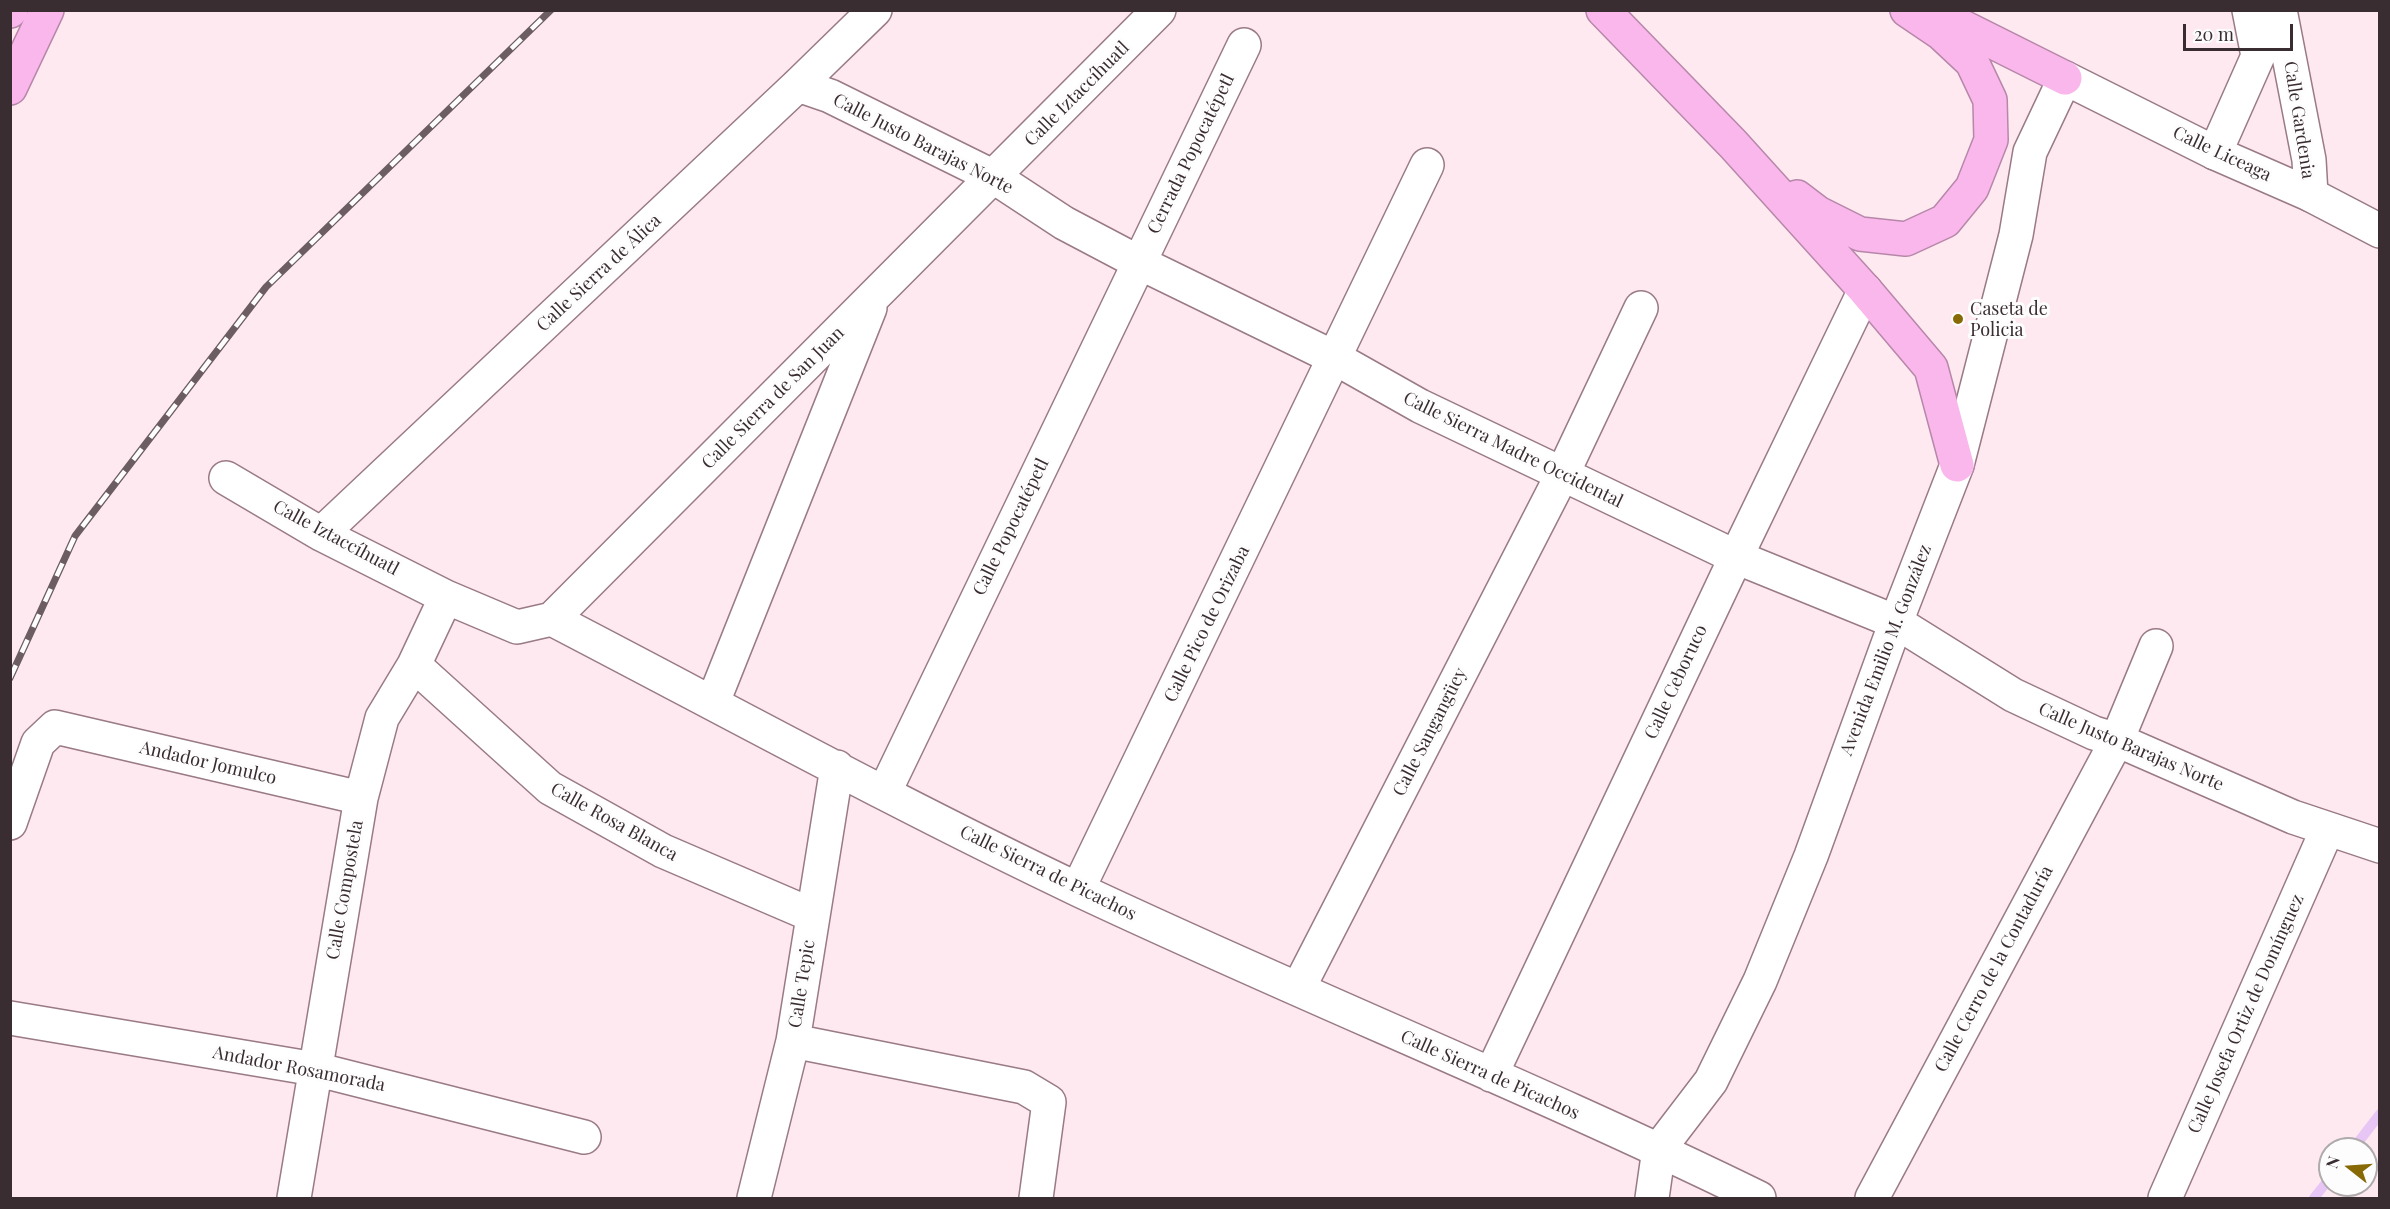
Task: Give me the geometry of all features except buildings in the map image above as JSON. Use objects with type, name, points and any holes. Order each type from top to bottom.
[{"type":"highway","points":[[10,88],[47,10]]},
{"type":"highway","points":[[1603,10],[1733,144],[1865,290],[1931,368],[1957,465]]},
{"type":"highway","points":[[1733,144],[1818,213],[1860,234],[1906,238],[1945,222],[1972,188],[1991,140],[1990,100],[1972,62],[1941,33],[1907,10]]},
{"type":"highway","points":[[1929,10],[2065,78]]},
{"type":"street","name":"Calle Sierra de Álica","points":[[321,534],[875,10]]},
{"type":"street","name":"Calle Iztaccíhuatl","points":[[994,177],[1159,10]]},
{"type":"street","name":"Calle Gardenia","points":[[2249,10],[2273,55],[2309,160],[2311,195]]},
{"type":"street","name":"Calle Gardenia","points":[[2215,153],[2273,55],[2280,10]]},
{"type":"street","name":"Cerrada Popocatépetl","points":[[1138,262],[1244,45]]},
{"type":"street","name":"Calle Liceaga","points":[[2065,78],[2215,153],[2311,195],[2379,231]]},
{"type":"street","name":"Avenida Emilio M. González","points":[[1652,1198],[1659,1149],[1711,1081],[1760,981],[1811,856],[1896,622],[1957,465],[2016,235],[2030,152],[2065,78]]},
{"type":"street","name":"Calle Justo Barajas Norte","points":[[798,85],[830,96],[994,177],[1064,223],[1138,262]]},
{"type":"street","name":"Calle Pico de Orizaba","points":[[1078,889],[1427,165]]},
{"type":"street","name":"Calle Sierra de San Juan","points":[[552,618],[994,177]]},
{"type":"street","name":"Calle Sierra Madre Occidental","points":[[1138,262],[1335,358],[1420,406],[1562,475],[1736,557],[1896,622]]},
{"type":"street","name":"Calle Popocatépetl","points":[[884,793],[1138,262]]},
{"type":"street","name":"Calle Ceboruco","points":[[1491,1075],[1865,290]]},
{"type":"street","points":[[713,702],[876,295]]},
{"type":"street","name":"Calle Sangangüey","points":[[1298,989],[1562,475],[1641,308]]},
{"type":"street","name":"Calle Iztaccíhuatl","points":[[226,478],[321,534],[446,597]]},
{"type":"street","points":[[446,597],[517,627],[552,618]]},
{"type":"street","name":"Calle Compostela","points":[[294,1198],[361,798],[382,718],[414,665],[446,597]]},
{"type":"street","name":"Calle Sierra de Picachos","points":[[552,618],[884,793],[1078,889],[1659,1149]]},
{"type":"street","name":"Calle Justo Barajas Norte","points":[[1896,622],[2013,695],[2094,734],[2117,740],[2292,817],[2379,846]]},
{"type":"street","name":"Calle Cerro de la Contaduría","points":[[1872,1198],[2117,740],[2156,646]]},
{"type":"street","name":"Calle Rosa Blanca","points":[[414,665],[550,788],[663,851],[812,915]]},
{"type":"street","name":"Andador Jomulco","points":[[10,823],[38,743],[55,727],[361,798]]},
{"type":"street","name":"Calle Tepic","points":[[754,1198],[793,1041],[837,767]]},
{"type":"street","name":"Calle Josefa Ortiz de Domínguez","points":[[2165,1198],[2327,830]]},
{"type":"street","name":"Andador Rosamorada","points":[[10,1018],[315,1069],[584,1137]]},
{"type":"street","points":[[793,1041],[1024,1087],[1049,1102],[1036,1198]]},
{"type":"street","points":[[1659,1149],[1759,1198]]},
{"type":"waterway","points":[[2362,1137],[2380,1114]]},
{"type":"waterway","points":[[2314,1198],[2318,1193]]},
{"type":"railway","points":[[10,678],[75,536],[266,287],[551,10]]},
{"type":"place","name":"Caseta de Policia","points":[[1958,319]]}]
